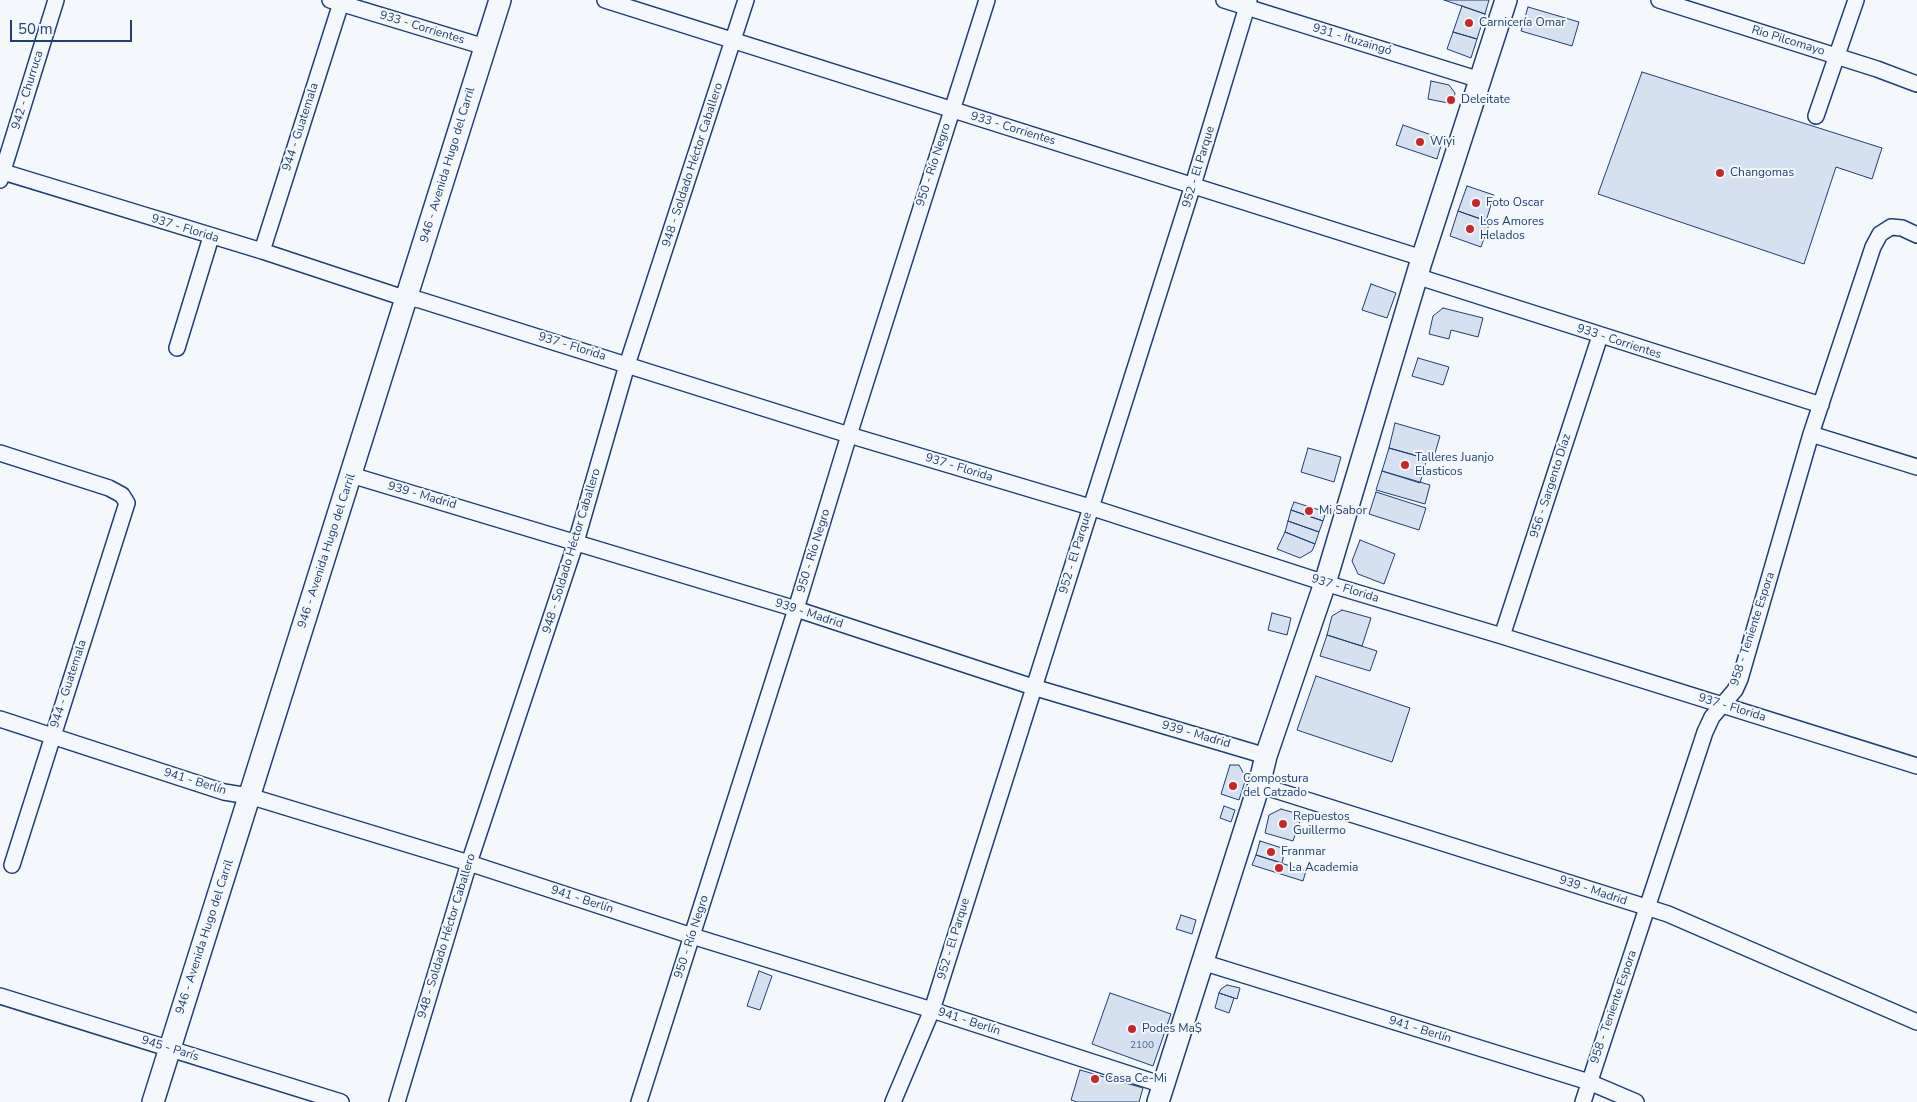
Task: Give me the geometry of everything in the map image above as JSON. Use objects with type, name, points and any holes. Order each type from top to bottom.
[{"type":"main road","name":"946 - Avenida Hugo del Carril","points":[[153,1102],[500,0]]},
{"type":"main road","points":[[1161,1093],[1266,756],[1325,583],[1419,267],[1506,0]]},
{"type":"street","name":"942 - Churruca","points":[[1,175],[56,0]]},
{"type":"street","name":"933 - Corrientes","points":[[605,0],[1193,186],[1419,267],[1600,336],[1821,406]]},
{"type":"street","name":"948 - Soldado Héctor Caballero","points":[[398,1102],[469,863],[576,542],[627,365],[746,0]]},
{"type":"street","name":"950 - Río Negro","points":[[639,1102],[987,0]]},
{"type":"street","name":"931 - Ituzaingó","points":[[1224,0],[1248,4],[1480,80]]},
{"type":"street","name":"Rio Pilcomayo","points":[[1659,0],[1837,56],[1917,84]]},
{"type":"street","points":[[1816,116],[1856,0]]},
{"type":"street","name":"933 - Corrientes","points":[[335,2],[485,47]]},
{"type":"street","name":"944 - Guatemala","points":[[262,251],[335,2]]},
{"type":"street","name":"952 - El Parque","points":[[893,1102],[932,1010],[1193,186],[1248,4]]},
{"type":"street","name":"937 - Florida","points":[[1,175],[262,251],[407,298],[429,303],[1917,766]]},
{"type":"street","name":"958 - Teniente Espora","points":[[1583,1102],[1588,1082],[1648,908],[1705,732],[1712,717],[1734,690],[1740,679],[1811,434],[1873,247],[1880,234],[1891,227],[1902,228],[1917,235]]},
{"type":"street","points":[[176,348],[210,237]]},
{"type":"street","name":"956 - Sargento Díaz","points":[[1502,636],[1600,336]]},
{"type":"street","points":[[1811,434],[1917,467]]},
{"type":"street","name":"944 - Guatemala","points":[[0,453],[109,488],[122,495],[128,503],[12,865]]},
{"type":"street","name":"939 - Madrid","points":[[351,475],[796,609],[1033,687],[1266,756]]},
{"type":"street","name":"941 - Berlín","points":[[0,719],[224,792],[250,796],[469,863],[692,936],[932,1010],[1161,1093]]},
{"type":"street","name":"939 - Madrid","points":[[1258,785],[1668,914],[1917,1022]]},
{"type":"street","name":"941 - Berlín","points":[[1202,962],[1588,1082],[1636,1102]]},
{"type":"street","name":"945 - París","points":[[0,996],[341,1102]]},
{"type":"building","points":[[1444,0],[1489,0],[1485,14]]},
{"type":"building","name":"Carnicería Omar","points":[[1462,6],[1485,14],[1477,39],[1453,32]]},
{"type":"building","points":[[1528,7],[1579,22],[1572,46],[1521,31]]},
{"type":"building","points":[[1453,32],[1477,39],[1471,58],[1447,49]]},
{"type":"building","name":"Changomas","points":[[1642,72],[1882,148],[1872,179],[1836,167],[1804,264],[1598,194]]},
{"type":"building","points":[[1431,81],[1449,85],[1455,93],[1453,104],[1428,99]]},
{"type":"building","name":"Wiyi","points":[[1403,125],[1443,139],[1437,159],[1396,145]]},
{"type":"building","name":"Foto Oscar","points":[[1467,186],[1494,195],[1486,221],[1458,211]]},
{"type":"building","name":"Los Amores Helados","points":[[1458,211],[1490,222],[1481,247],[1450,236]]},
{"type":"building","points":[[1371,284],[1396,293],[1387,318],[1362,310]]},
{"type":"building","points":[[1443,308],[1483,318],[1478,337],[1451,330],[1449,339],[1429,334],[1433,316]]},
{"type":"building","points":[[1418,358],[1449,367],[1443,385],[1412,376]]},
{"type":"building","points":[[1395,423],[1440,436],[1433,460],[1389,448]]},
{"type":"building","points":[[1308,448],[1341,457],[1334,482],[1301,472]]},
{"type":"building","name":"Talleres Juanjo Elasticos","points":[[1389,448],[1427,459],[1420,483],[1382,471]]},
{"type":"building","points":[[1382,471],[1430,485],[1425,504],[1376,490]]},
{"type":"building","points":[[1376,492],[1426,508],[1419,530],[1369,514]]},
{"type":"building","name":"Mi Sabor","points":[[1294,502],[1326,512],[1323,521],[1291,510]]},
{"type":"building","points":[[1291,510],[1323,521],[1319,532],[1288,521]]},
{"type":"building","points":[[1288,521],[1319,532],[1315,544],[1285,532]]},
{"type":"building","points":[[1285,532],[1315,544],[1312,551],[1300,558],[1277,549]]},
{"type":"building","points":[[1360,540],[1395,554],[1384,584],[1358,574],[1352,561]]},
{"type":"building","points":[[1342,610],[1371,618],[1362,646],[1327,635],[1332,616]]},
{"type":"building","points":[[1272,613],[1291,618],[1287,635],[1268,630]]},
{"type":"building","points":[[1327,635],[1377,651],[1370,671],[1320,656]]},
{"type":"building","points":[[1316,676],[1410,708],[1392,762],[1297,730]]},
{"type":"building","name":"Compostura del Catzado","points":[[1230,765],[1239,765],[1246,778],[1239,800],[1221,794]]},
{"type":"building","points":[[1224,806],[1235,810],[1231,822],[1220,818]]},
{"type":"building","name":"Repuestos Guillermo","points":[[1281,809],[1302,815],[1293,841],[1265,833],[1269,815]]},
{"type":"building","name":"Franmar","points":[[1260,841],[1285,849],[1282,863],[1256,855]]},
{"type":"building","name":"La Academia","points":[[1256,855],[1306,871],[1303,881],[1252,865]]},
{"type":"building","points":[[1181,915],[1196,920],[1192,934],[1176,929]]},
{"type":"building","points":[[759,971],[772,976],[760,1010],[747,1006]]},
{"type":"building","points":[[1227,985],[1240,988],[1237,999],[1219,993]]},
{"type":"building","name":"Podes Ma$","points":[[1110,993],[1171,1014],[1153,1066],[1092,1044]]},
{"type":"building","points":[[1219,993],[1234,998],[1229,1013],[1215,1008]]},
{"type":"building","name":"Casa Ce-Mi","points":[[1080,1070],[1143,1088],[1139,1102],[1077,1102],[1071,1100]]},
{"type":"place","name":"Carnicería Omar","points":[[1469,23]]},
{"type":"place","name":"Deleitate","points":[[1451,100]]},
{"type":"place","name":"Wiyi","points":[[1420,142]]},
{"type":"place","name":"Changomas","points":[[1720,173]]},
{"type":"place","name":"Foto Oscar","points":[[1476,203]]},
{"type":"place","name":"Los Amores Helados","points":[[1470,229]]},
{"type":"place","name":"Talleres Juanjo Elasticos","points":[[1405,465]]},
{"type":"place","name":"Mi Sabor","points":[[1309,511]]},
{"type":"place","name":"Compostura del Catzado","points":[[1233,786]]},
{"type":"place","name":"Repuestos Guillermo","points":[[1283,824]]},
{"type":"place","name":"Franmar","points":[[1271,852]]},
{"type":"place","name":"La Academia","points":[[1279,868]]},
{"type":"place","name":"Podes Ma$","points":[[1132,1029]]},
{"type":"place","name":"Casa Ce-Mi","points":[[1095,1079]]}]
